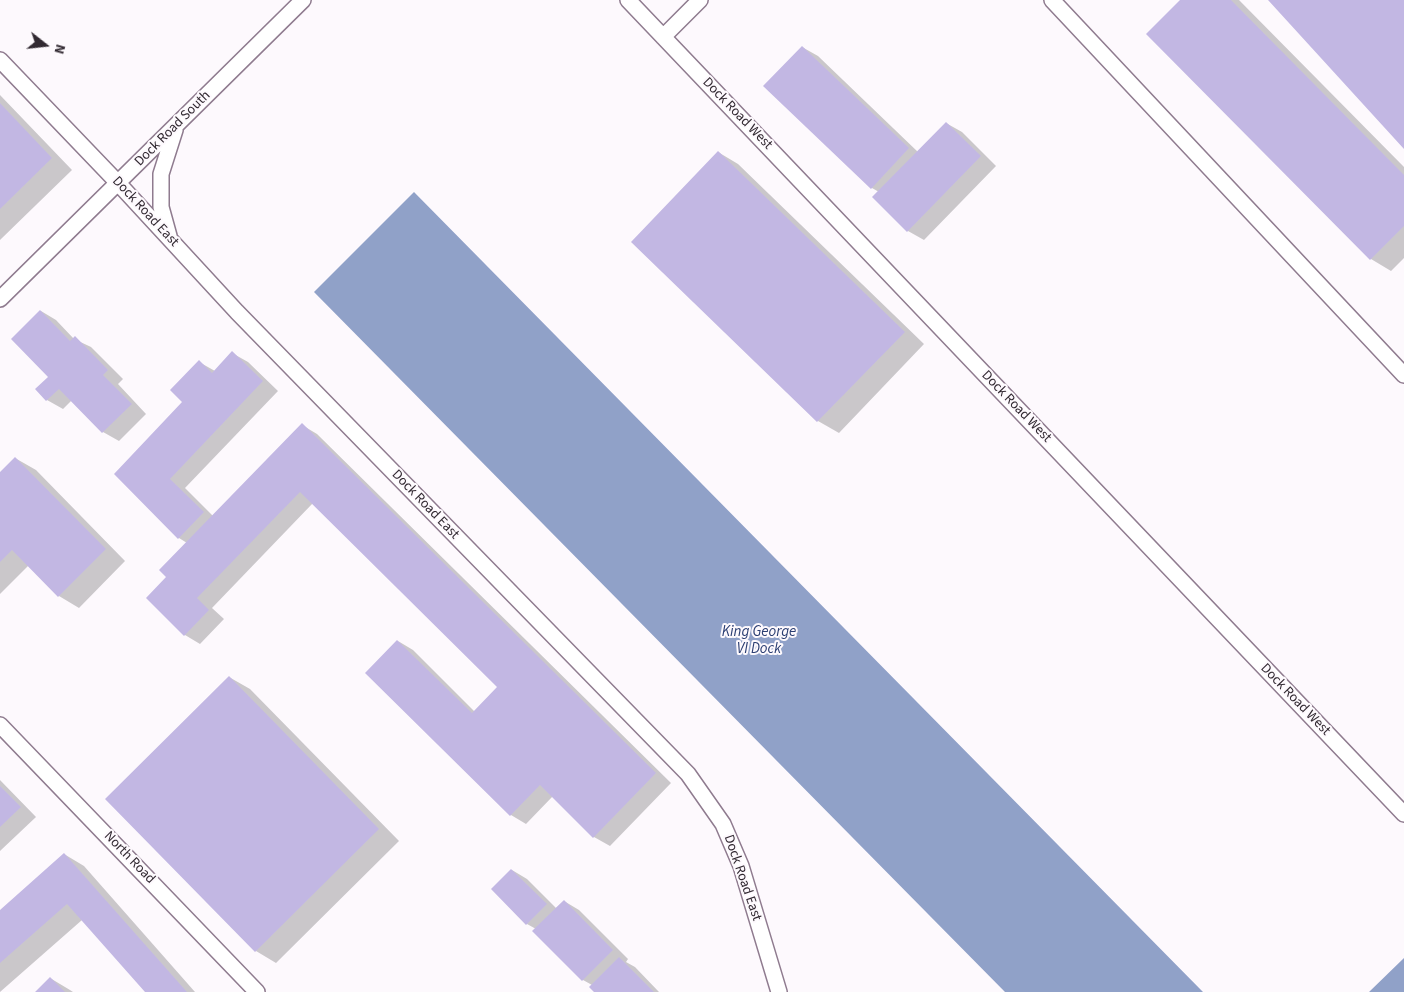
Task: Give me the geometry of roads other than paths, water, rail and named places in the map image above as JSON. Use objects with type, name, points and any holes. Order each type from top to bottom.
[{"type":"lane","name":"Dock Road South","points":[[0,299],[303,0]]},
{"type":"lane","name":"Dock Road West","points":[[628,0],[1404,814]]},
{"type":"lane","points":[[663,36],[700,0]]},
{"type":"lane","points":[[1052,0],[1404,375]]},
{"type":"lane","name":"Dock Road East","points":[[0,60],[244,319],[688,774],[723,824],[741,866],[779,992]]},
{"type":"lane","points":[[169,238],[161,207],[161,174],[176,126]]},
{"type":"lane","name":"North Road","points":[[0,725],[257,992]]},
{"type":"water","name":"King George VI Dock","points":[[414,192],[1203,992],[1005,992],[314,292]]},
{"type":"water","points":[[1404,958],[1404,992],[1369,992]]}]
